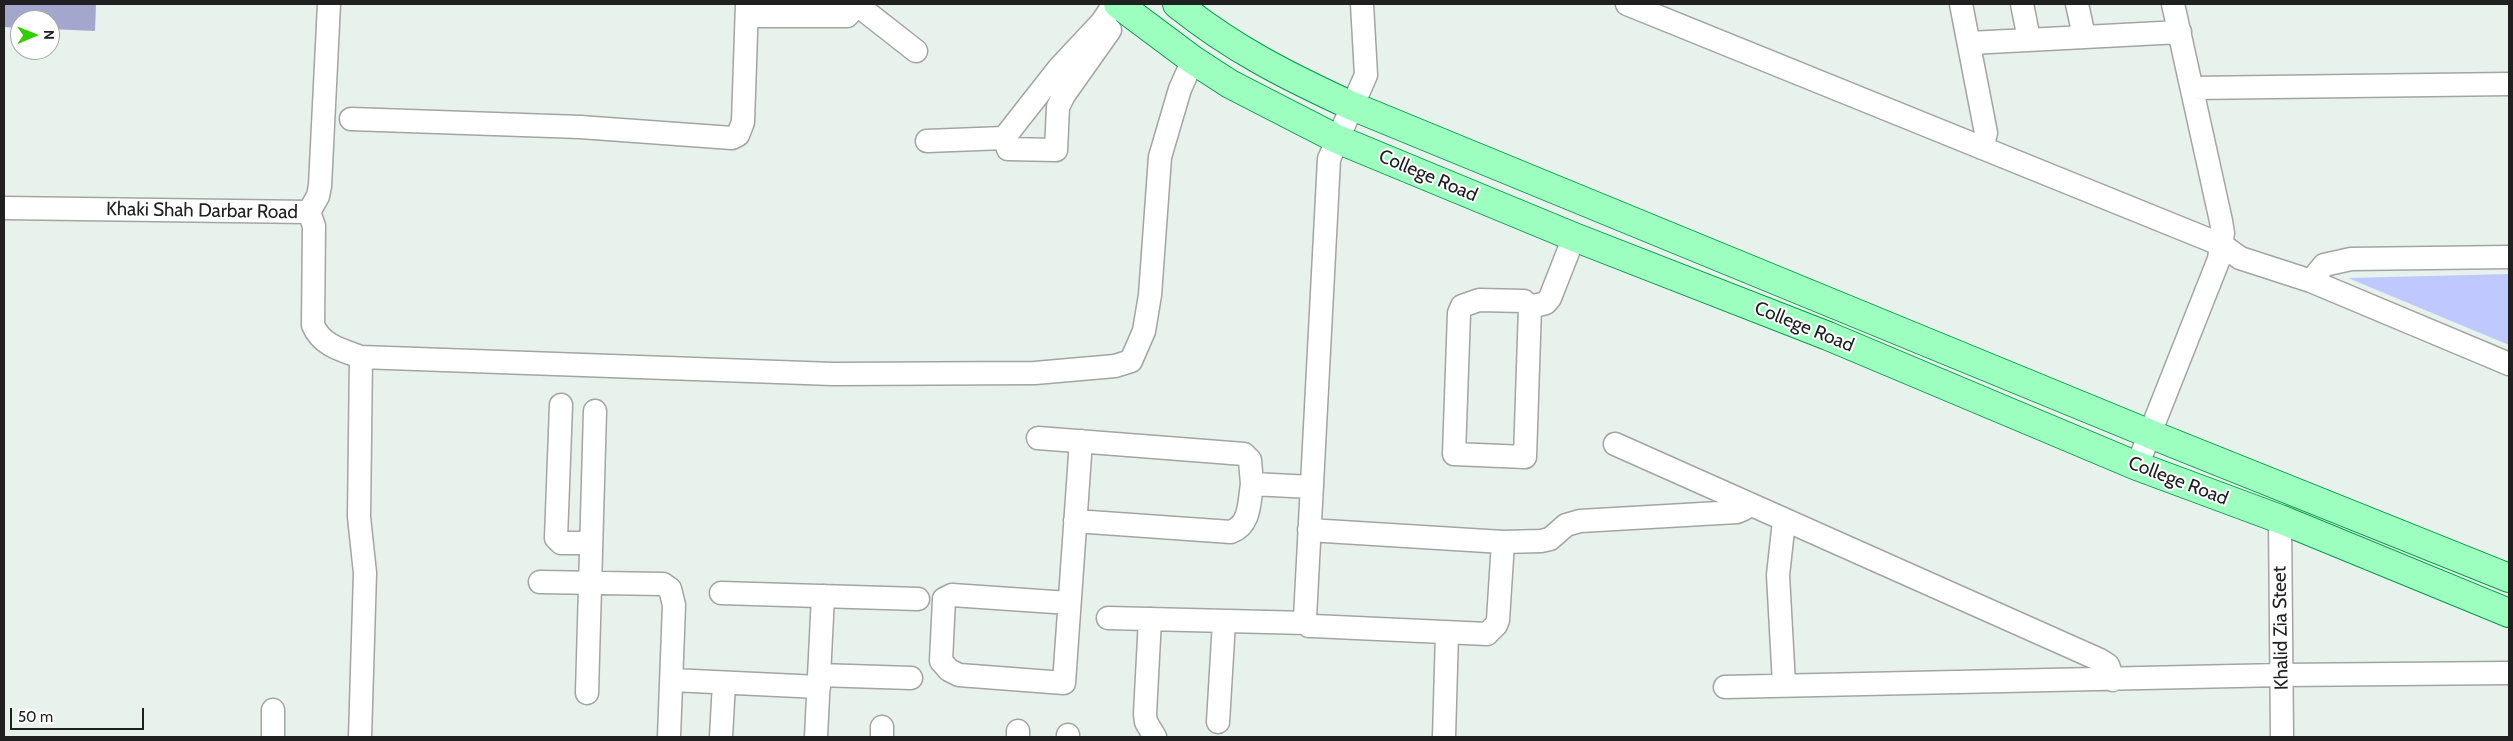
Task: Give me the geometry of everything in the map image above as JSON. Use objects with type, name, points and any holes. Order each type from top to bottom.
[{"type":"main road","name":"College Road","points":[[1177,4],[1222,38],[1281,74],[1352,106],[2150,434],[2509,578]]},
{"type":"main road","name":"College Road","points":[[1119,6],[1193,60],[1257,99],[1337,139],[1574,238],[1828,336],[2137,466],[2280,519],[2509,613]]},
{"type":"street","name":"Khaki Shah Darbar Road","points":[[4,208],[309,212],[318,196],[320,186],[329,4]]},
{"type":"street","points":[[351,119],[580,127],[732,138],[738,135],[743,122],[747,10],[847,16],[857,4],[916,51]]},
{"type":"street","points":[[1307,623],[1304,611],[1329,159],[1366,74],[1362,4]]},
{"type":"street","points":[[1627,4],[2222,246],[2240,258],[2311,281],[2509,364]]},
{"type":"street","points":[[1962,4],[1986,133],[1982,148]]},
{"type":"street","points":[[2022,4],[2029,39]]},
{"type":"street","points":[[2077,4],[2084,36]]},
{"type":"street","points":[[2137,466],[2219,260],[2222,246],[2221,221],[2173,4]]},
{"type":"street","points":[[1004,138],[1008,149],[1056,150],[1058,107],[1119,6]]},
{"type":"street","points":[[927,141],[1004,138],[1059,68],[1119,6]]},
{"type":"street","points":[[1970,43],[2180,32]]},
{"type":"street","points":[[309,212],[314,226],[312,325],[317,336],[331,346],[361,358],[833,374],[1035,374],[1115,366],[1131,361],[1144,331],[1150,295],[1160,158],[1180,89],[1193,60]]},
{"type":"street","points":[[2192,88],[2509,84]]},
{"type":"street","points":[[1530,307],[1546,303],[1550,298],[1574,238]]},
{"type":"street","points":[[2311,281],[2324,265],[2333,261],[2351,259],[2509,257]]},
{"type":"street","points":[[1479,300],[1524,301],[1530,307],[1525,457],[1454,454],[1459,313],[1462,306],[1479,300]]},
{"type":"street","points":[[360,737],[365,573],[359,517],[361,358]]},
{"type":"street","points":[[561,405],[556,538],[562,543],[591,543]]},
{"type":"street","points":[[587,693],[595,411]]},
{"type":"street","points":[[1038,438],[1244,454],[1250,460],[1252,484],[1247,519],[1240,528],[1231,532],[1075,521]]},
{"type":"street","points":[[1069,603],[952,595],[944,599],[941,661],[949,670],[959,675],[1064,683],[1081,441]]},
{"type":"street","points":[[1615,444],[1784,521],[2100,660],[2108,665],[2113,680]]},
{"type":"street","points":[[1252,484],[1312,487]]},
{"type":"street","points":[[1309,530],[1503,542],[1541,541],[1550,539],[1566,525],[1580,521],[1737,512],[1744,508],[1747,503]]},
{"type":"street","name":"Khalid Zia Steet","points":[[2280,519],[2282,737]]},
{"type":"street","points":[[1784,521],[1778,575],[1784,684]]},
{"type":"street","points":[[1108,618],[1307,623],[1313,626],[1487,634],[1496,626],[1503,542]]},
{"type":"street","points":[[540,582],[663,584],[670,589],[674,605],[669,737]]},
{"type":"street","points":[[721,593],[918,599]]},
{"type":"street","points":[[816,737],[823,596]]},
{"type":"street","points":[[1150,618],[1145,714],[1146,722],[1156,737]]},
{"type":"street","points":[[1218,722],[1224,622]]},
{"type":"street","points":[[1444,737],[1447,633]]},
{"type":"street","points":[[1725,687],[1784,684],[2113,680],[2281,675],[2509,673]]},
{"type":"street","points":[[672,680],[724,683],[911,678]]},
{"type":"street","points":[[721,737],[724,683]]},
{"type":"street","points":[[273,710],[273,737]]},
{"type":"shaded area","points":[[4,4],[96,4],[95,31],[60,29],[60,10],[10,10],[10,27],[4,27]]},
{"type":"shaded area","points":[[2509,274],[2509,345],[2348,278]]}]
